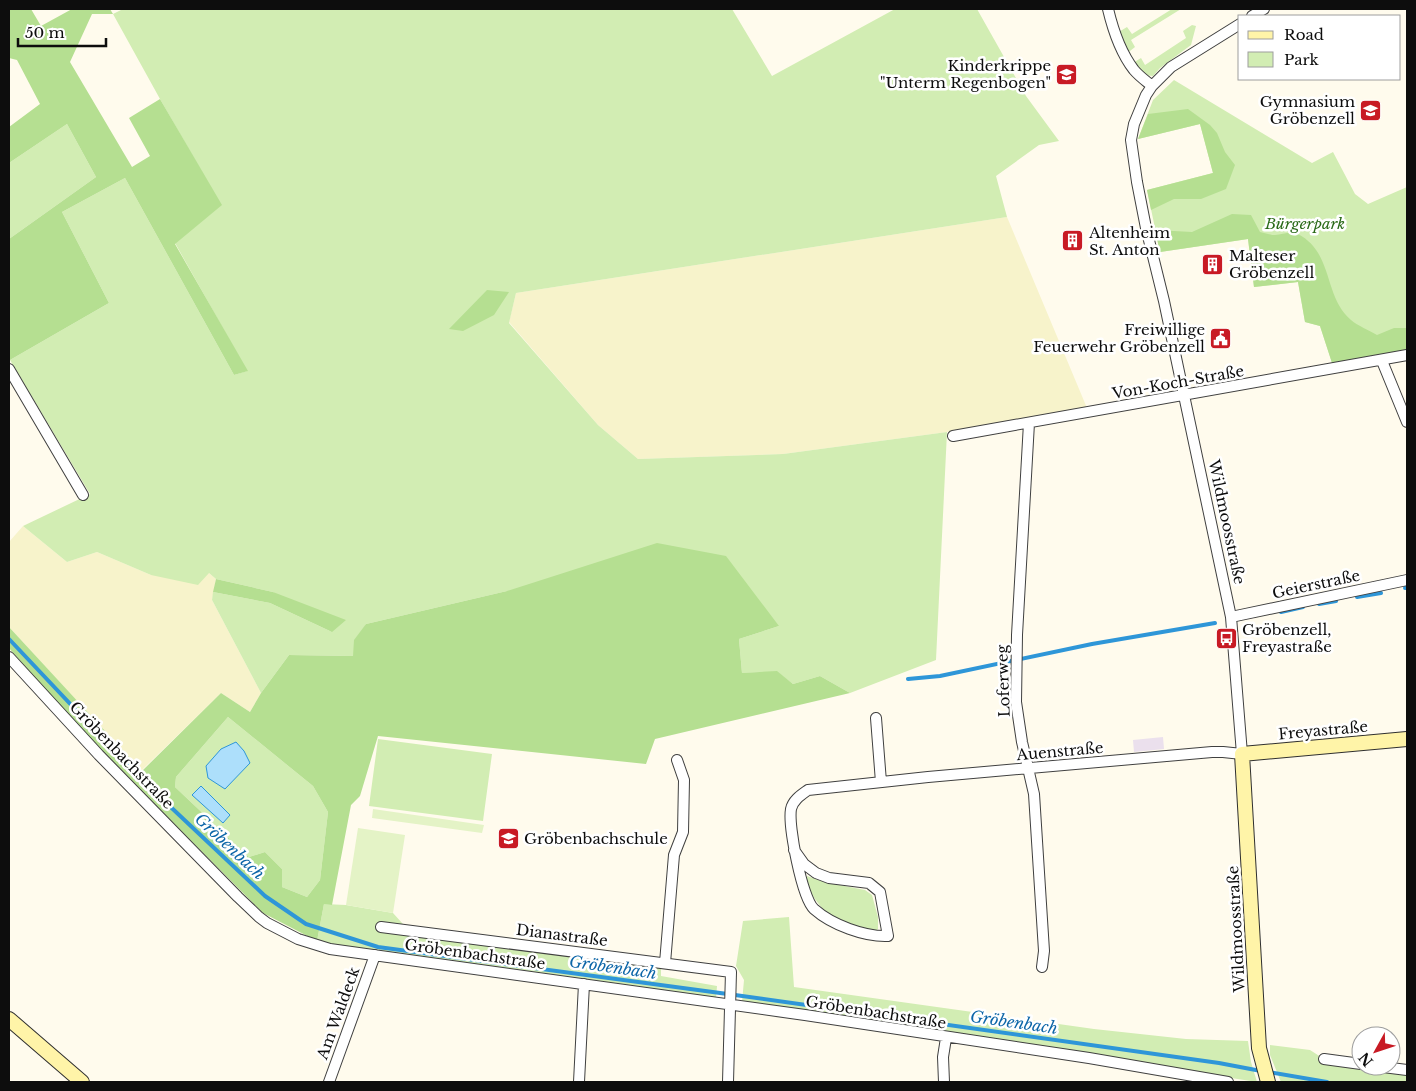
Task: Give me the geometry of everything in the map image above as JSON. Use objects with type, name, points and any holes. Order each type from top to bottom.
[{"type":"street","points":[[1108,9],[1112,29],[1127,59],[1135,72],[1152,86]]},
{"type":"street","name":"Wildmoosstraße","points":[[1238,25],[1171,67],[1152,86],[1146,95],[1134,124],[1131,140],[1146,228],[1164,301],[1230,618],[1238,690],[1259,1048],[1267,1080]]},
{"type":"street","name":"Von-Koch-Straße","points":[[953,436],[1030,424],[1407,355]]},
{"type":"street","points":[[1382,361],[1407,422]]},
{"type":"street","points":[[9,369],[83,495]]},
{"type":"street","name":"Loferweg","points":[[1030,424],[1017,635],[1016,692],[1018,718],[1034,794],[1044,951],[1042,967]]},
{"type":"street","name":"Geierstraße","points":[[1230,618],[1407,580]]},
{"type":"street","name":"Gröbenbachstraße","points":[[9,657],[99,754],[258,917],[298,939],[330,949],[730,1002],[946,1038],[1089,1058],[1228,1082]]},
{"type":"street","points":[[876,718],[881,782]]},
{"type":"street","name":"Freyastraße","points":[[1242,754],[1407,739]]},
{"type":"street","name":"Auenstraße","points":[[794,850],[804,864],[816,873],[829,878],[869,883],[880,892],[888,936],[876,936],[858,932],[834,922],[813,908],[804,886],[794,850],[791,810],[797,797],[808,790],[1028,768],[1217,752],[1242,754]]},
{"type":"street","points":[[665,963],[674,855],[683,832],[684,780],[677,760]]},
{"type":"street","name":"Dianastraße","points":[[381,927],[732,972],[730,1002]]},
{"type":"street","name":"Am Waldeck","points":[[329,1082],[375,955]]},
{"type":"street","points":[[579,1082],[584,984]]},
{"type":"street","points":[[728,1082],[730,1002]]},
{"type":"street","points":[[9,1019],[82,1082]]},
{"type":"street","points":[[944,1082],[943,1057],[946,1038]]},
{"type":"street","points":[[1324,1059],[1351,1063]]},
{"type":"shaded area","points":[[1007,217],[1087,408],[947,432],[783,454],[638,459],[598,425],[509,322],[516,293]]},
{"type":"shaded area","points":[[23,526],[67,562],[97,552],[151,575],[209,573],[216,579],[212,600],[261,693],[250,712],[221,693],[141,771],[9,627],[9,542]]},
{"type":"shaded area","points":[[1163,737],[1164,749],[1134,752],[1133,740]]},
{"type":"green space","points":[[9,9],[31,9],[41,26],[72,9],[110,9],[113,14],[92,14],[70,62],[132,167],[150,156],[129,118],[160,99],[222,205],[175,244],[248,371],[234,375],[125,178],[62,212],[109,303],[10,360],[9,239],[96,177],[67,124],[9,163],[9,127],[40,104],[17,60],[9,58]]},
{"type":"green space","points":[[123,9],[732,9],[772,76],[895,9],[977,9],[1026,96],[1059,141],[1039,145],[996,176],[1007,217],[516,293],[509,323],[598,425],[638,459],[783,454],[947,432],[936,660],[850,693],[820,676],[793,684],[777,672],[742,673],[739,639],[779,626],[507,591],[366,624],[353,656],[289,655],[261,693],[212,600],[213,592],[270,603],[332,632],[273,592],[216,579],[209,573],[198,585],[151,575],[97,552],[67,562],[23,526],[90,494],[10,360],[109,303],[62,212],[125,178],[234,375],[247,371],[175,243],[221,205],[113,14]]},
{"type":"green space","points":[[1172,9],[1181,9],[1131,40],[1135,47],[1130,51],[1126,51],[1117,33],[1127,27],[1132,34]]},
{"type":"green space","points":[[1192,25],[1196,26],[1191,45],[1160,68],[1153,76],[1144,75],[1133,63],[1141,58],[1145,65],[1186,38],[1183,31]]},
{"type":"green space","name":"Bürgerpark","points":[[1174,80],[1312,163],[1333,152],[1355,194],[1368,204],[1407,187],[1407,352],[1333,366],[1320,326],[1305,322],[1298,282],[1254,287],[1248,239],[1160,252],[1147,190],[1213,173],[1200,124],[1138,139],[1153,100]]},
{"type":"green space","points":[[1188,109],[1210,125],[1217,133],[1225,152],[1235,165],[1226,189],[1201,199],[1174,199],[1151,210],[1147,190],[1213,173],[1200,124],[1138,139],[1148,114]]},
{"type":"green space","points":[[67,124],[96,177],[9,239],[9,163]]},
{"type":"green space","points":[[1232,214],[1251,215],[1260,232],[1275,235],[1296,233],[1309,242],[1318,252],[1342,310],[1351,320],[1377,335],[1394,328],[1407,328],[1407,352],[1333,366],[1320,326],[1305,322],[1298,282],[1254,287],[1248,239],[1160,252],[1155,230],[1192,232]]},
{"type":"green space","points":[[487,290],[509,292],[494,315],[463,331],[449,329]]},
{"type":"green space","points":[[657,543],[726,556],[779,626],[739,639],[742,673],[777,671],[793,684],[820,676],[850,693],[655,739],[646,764],[378,736],[360,796],[351,805],[332,905],[324,904],[317,941],[263,913],[104,753],[9,648],[9,627],[142,771],[221,693],[250,712],[261,693],[289,655],[353,656],[354,640],[366,624],[507,591]],"holes":[[[228,717],[313,786],[328,812],[320,880],[307,897],[282,887],[282,869],[265,852],[249,857],[175,787],[176,777]]]},
{"type":"green space","points":[[216,579],[273,592],[346,620],[332,632],[270,603],[213,592]]},
{"type":"green space","points":[[228,717],[313,786],[328,812],[320,880],[307,897],[282,887],[282,869],[265,852],[249,857],[175,787],[176,777]]},
{"type":"green space","points":[[378,739],[492,754],[483,821],[369,806]]},
{"type":"green space","points":[[373,809],[484,825],[482,833],[372,818]]},
{"type":"green space","points":[[358,828],[405,835],[393,913],[346,905]]},
{"type":"green space","points":[[807,876],[824,882],[865,890],[872,895],[878,917],[878,929],[872,934],[838,923],[817,902],[805,883]]},
{"type":"green space","points":[[324,904],[346,905],[393,913],[412,934],[661,967],[661,976],[717,986],[716,999],[332,946],[317,941]]},
{"type":"green space","points":[[789,917],[794,987],[1094,1029],[1186,1039],[1248,1041],[1251,1062],[1257,1082],[742,1002],[744,980],[736,966],[743,921]]},
{"type":"green space","points":[[1270,1045],[1310,1050],[1324,1059],[1351,1064],[1351,1076],[1401,1076],[1401,1073],[1407,1074],[1407,1082],[1281,1082],[1270,1055]]},
{"type":"water","points":[[236,742],[244,751],[250,763],[225,789],[208,778],[206,766],[221,749]]},
{"type":"water","points":[[201,786],[230,815],[223,823],[192,795]]},
{"type":"waterway","points":[[1357,597],[1381,593]]},
{"type":"waterway","points":[[1319,604],[1336,601]]},
{"type":"waterway","points":[[1281,612],[1303,607]]},
{"type":"waterway","points":[[908,679],[940,676],[1092,644],[1215,623]]},
{"type":"waterway","name":"Gröbenbach","points":[[9,639],[141,779],[265,896],[306,924],[378,947],[735,995],[1219,1063],[1261,1071]]},
{"type":"waterway","name":"Gröbenbach","points":[[1268,1072],[1327,1082]]},
{"type":"place","name":"Kinderkrippe \"Unterm Regenbogen\"","points":[[1067,74]]},
{"type":"place","name":"Gymnasium Gröbenzell","points":[[1371,110]]},
{"type":"place","name":"Altenheim St. Anton","points":[[1073,241]]},
{"type":"place","name":"Malteser Gröbenzell","points":[[1213,264]]},
{"type":"place","name":"Freiwillige Feuerwehr Gröbenzell","points":[[1221,338]]},
{"type":"place","name":"Gröbenzell, Freyastraße","points":[[1226,638]]},
{"type":"place","name":"Gröbenbachschule","points":[[508,838]]}]
